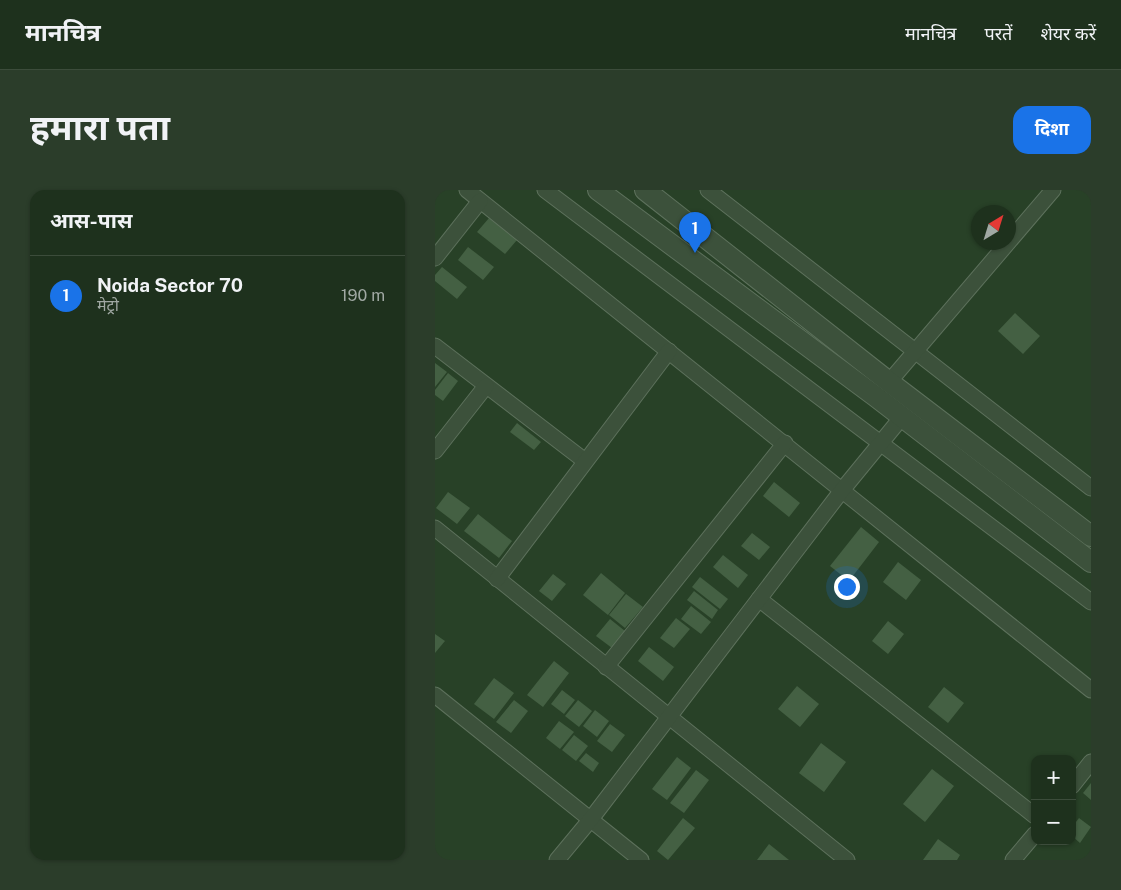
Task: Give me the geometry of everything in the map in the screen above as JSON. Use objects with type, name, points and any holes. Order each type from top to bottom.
[{"type":"street","points":[[467,190],[843,489],[1091,690]]},
{"type":"street","points":[[545,190],[1091,602]]},
{"type":"street","points":[[598,190],[902,417],[1091,562]]},
{"type":"street","points":[[627,212],[643,190],[889,382],[1091,536]]},
{"type":"street","points":[[708,190],[1091,488]]},
{"type":"street","points":[[889,382],[917,352],[1053,190]]},
{"type":"street","points":[[435,258],[480,200]]},
{"type":"street","points":[[435,346],[585,461]]},
{"type":"street","points":[[497,579],[669,351]]},
{"type":"street","points":[[435,451],[486,386]]},
{"type":"street","points":[[557,860],[591,819],[667,717],[843,489],[902,417]]},
{"type":"street","points":[[606,667],[785,443]]},
{"type":"street","points":[[435,528],[667,717],[847,860]]},
{"type":"street","points":[[759,599],[1031,813]]},
{"type":"street","points":[[435,695],[641,860]]},
{"type":"street","points":[[1076,781],[1091,762]]},
{"type":"street","points":[[1013,860],[1031,839]]},
{"type":"building","points":[[489,218],[517,240],[505,254],[477,232]]},
{"type":"building","points":[[468,247],[494,267],[483,280],[458,260]]},
{"type":"building","points":[[442,267],[467,287],[457,299],[435,281],[435,275]]},
{"type":"building","points":[[1015,313],[1040,336],[1023,354],[998,331]]},
{"type":"building","points":[[435,363],[447,372],[435,387]]},
{"type":"building","points":[[448,373],[458,381],[443,401],[435,395],[435,390]]},
{"type":"building","points":[[517,423],[541,442],[534,450],[510,432]]},
{"type":"building","points":[[774,482],[800,503],[789,517],[763,496]]},
{"type":"building","points":[[448,492],[470,508],[457,524],[436,508]]},
{"type":"building","points":[[478,514],[512,541],[499,558],[464,531]]},
{"type":"building","points":[[861,527],[879,542],[849,581],[830,566]]},
{"type":"building","points":[[752,533],[770,547],[759,560],[741,546]]},
{"type":"building","points":[[723,555],[748,575],[738,588],[713,567]]},
{"type":"building","points":[[898,562],[921,580],[906,600],[883,582]]},
{"type":"building","points":[[601,573],[625,593],[608,615],[583,595]]},
{"type":"building","points":[[553,574],[566,584],[552,601],[539,591]]},
{"type":"building","points":[[700,577],[728,599],[720,609],[692,587]]},
{"type":"building","points":[[694,591],[718,610],[712,619],[687,600]]},
{"type":"building","points":[[626,594],[643,607],[625,628],[609,615]]},
{"type":"building","points":[[691,606],[711,622],[701,634],[681,619]]},
{"type":"building","points":[[676,618],[690,629],[674,648],[660,638]]},
{"type":"building","points":[[610,619],[625,631],[612,648],[596,636]]},
{"type":"building","points":[[888,621],[904,634],[888,654],[872,641]]},
{"type":"building","points":[[435,634],[445,641],[435,653]]},
{"type":"building","points":[[649,647],[674,667],[663,681],[638,661]]},
{"type":"building","points":[[554,661],[569,673],[543,707],[527,695]]},
{"type":"building","points":[[494,678],[514,693],[494,719],[474,704]]},
{"type":"building","points":[[797,686],[819,704],[800,727],[778,709]]},
{"type":"building","points":[[944,687],[964,703],[948,723],[928,707]]},
{"type":"building","points":[[562,690],[575,700],[564,714],[551,704]]},
{"type":"building","points":[[514,700],[528,711],[511,733],[496,722]]},
{"type":"building","points":[[578,700],[592,711],[579,727],[565,716]]},
{"type":"building","points":[[595,710],[609,721],[597,737],[583,726]]},
{"type":"building","points":[[559,721],[574,732],[560,749],[546,738]]},
{"type":"building","points":[[610,724],[625,735],[612,752],[597,741]]},
{"type":"building","points":[[574,735],[588,746],[576,761],[562,750]]},
{"type":"building","points":[[821,743],[846,762],[824,792],[799,773]]},
{"type":"building","points":[[586,753],[599,763],[593,772],[579,761]]},
{"type":"building","points":[[677,757],[691,768],[667,800],[652,789]]},
{"type":"building","points":[[932,769],[954,786],[925,822],[903,804]]},
{"type":"building","points":[[696,770],[709,780],[684,813],[670,803]]},
{"type":"building","points":[[1091,783],[1091,800],[1083,793]]},
{"type":"building","points":[[683,818],[695,828],[668,860],[657,851]]},
{"type":"building","points":[[1079,818],[1091,827],[1080,843],[1076,840],[1076,822]]},
{"type":"building","points":[[938,839],[960,855],[957,860],[923,860]]},
{"type":"building","points":[[769,844],[789,860],[757,860]]},
{"type":"place","name":"Noida Sector 70","points":[[695,253]]}]
